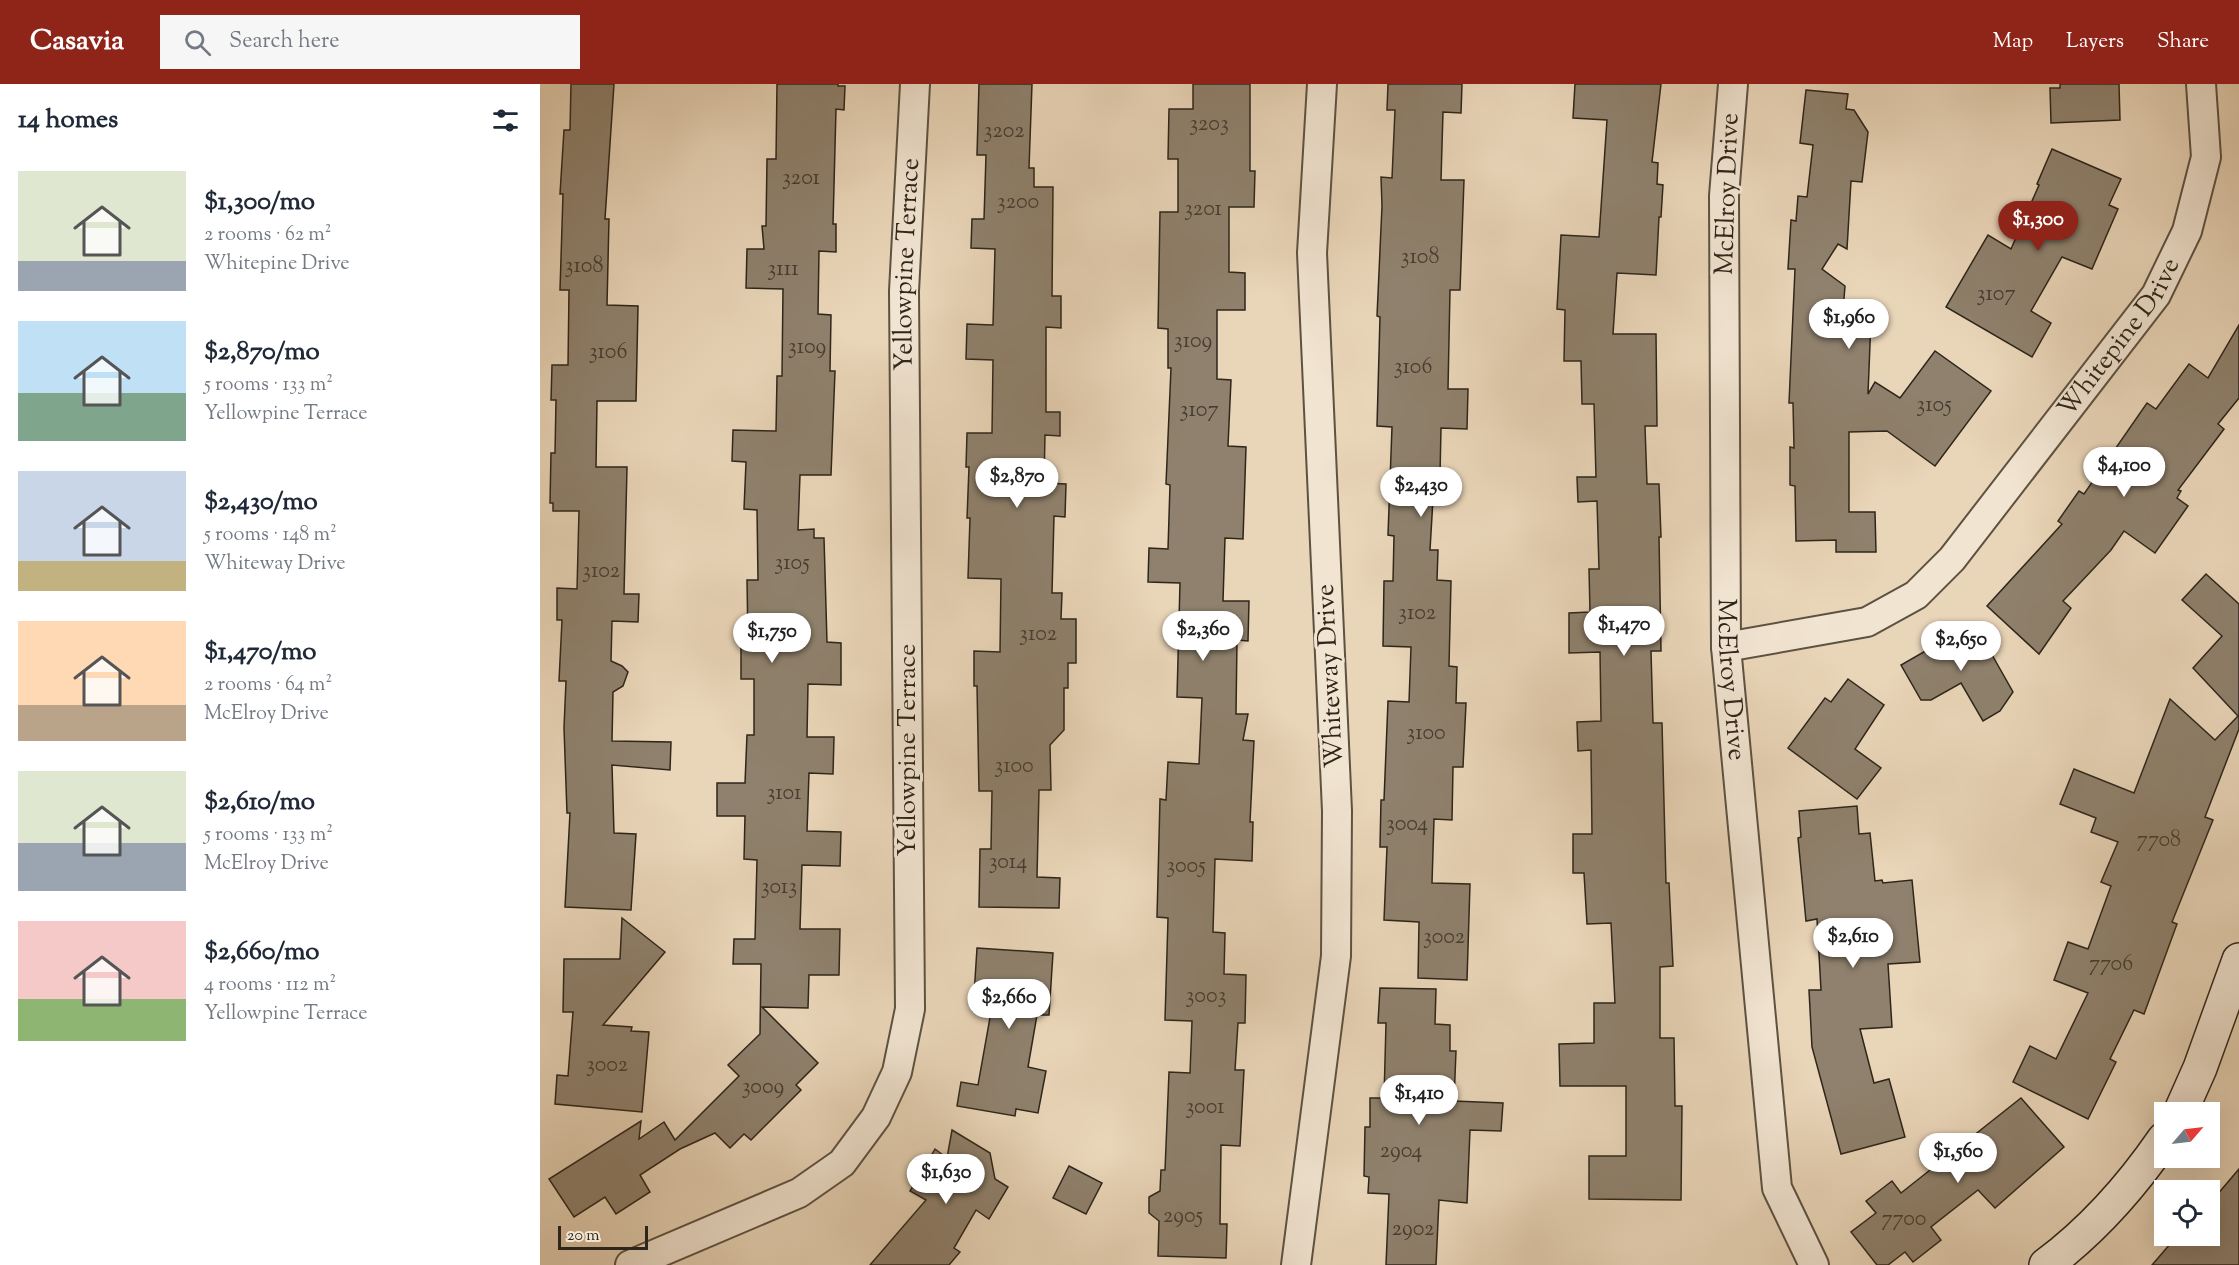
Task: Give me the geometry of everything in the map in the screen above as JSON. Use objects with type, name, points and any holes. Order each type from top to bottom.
[{"type":"street","name":"Yellowpine Terrace","points":[[630,1265],[799,1193],[842,1163],[876,1117],[897,1072],[910,1009],[904,291],[915,84]]},
{"type":"street","name":"Whiteway Drive","points":[[1296,1265],[1336,956],[1337,811],[1312,253],[1322,84]]},
{"type":"street","name":"McElroy Drive","points":[[1732,84],[1724,196],[1726,648],[1777,1188],[1814,1265]]},
{"type":"street","name":"Whitepine Drive","points":[[1726,648],[1867,622],[1916,595],[1952,559],[2156,295],[2187,231],[2206,157],[2201,84]]},
{"type":"street","points":[[2185,1102],[2200,1068],[2239,960]]},
{"type":"street","points":[[2046,1265],[2107,1212],[2154,1154]]},
{"type":"building","points":[[571,84],[614,84],[605,219],[609,219],[607,305],[638,306],[636,401],[597,401],[596,467],[627,467],[624,594],[639,594],[638,622],[612,621],[611,661],[628,672],[623,686],[613,692],[612,741],[671,742],[670,770],[612,765],[614,833],[636,834],[631,910],[565,907],[570,813],[567,813],[564,728],[566,681],[559,681],[562,620],[557,620],[557,588],[577,589],[579,511],[553,511],[553,503],[550,503],[551,453],[555,453],[556,400],[551,400],[552,365],[568,365],[569,290],[560,290],[563,194],[560,194],[564,130],[570,130]]},
{"type":"building","points":[[777,84],[845,86],[844,110],[836,109],[833,224],[836,224],[836,252],[819,251],[818,314],[831,315],[830,371],[835,371],[831,475],[800,475],[798,530],[814,529],[814,538],[824,538],[827,642],[841,643],[841,685],[808,684],[807,737],[834,737],[833,774],[809,773],[807,831],[841,832],[840,866],[802,865],[800,929],[840,929],[839,975],[809,975],[808,1008],[762,1007],[818,1063],[796,1085],[801,1090],[751,1140],[744,1134],[730,1148],[715,1133],[680,1149],[640,1175],[650,1192],[616,1214],[605,1197],[574,1217],[549,1179],[641,1121],[639,1139],[664,1122],[675,1140],[739,1076],[728,1065],[760,1034],[761,964],[733,964],[734,939],[755,939],[757,860],[744,859],[745,816],[717,816],[717,783],[745,783],[747,735],[754,735],[754,679],[741,679],[741,642],[748,642],[747,580],[758,580],[757,510],[744,509],[746,462],[732,461],[733,430],[776,431],[777,376],[782,376],[783,289],[746,288],[747,249],[764,249],[762,226],[766,226],[767,159],[776,159]]},
{"type":"building","points":[[979,84],[1032,84],[1029,168],[1034,168],[1034,187],[1053,187],[1052,296],[1061,296],[1061,328],[1046,327],[1046,412],[1060,412],[1060,436],[1045,435],[1044,483],[1066,484],[1065,517],[1054,516],[1052,593],[1062,593],[1061,619],[1076,619],[1076,663],[1068,663],[1068,688],[1064,688],[1064,730],[1050,745],[1051,790],[1039,790],[1037,877],[1060,878],[1059,908],[979,907],[980,849],[991,849],[992,791],[979,791],[974,651],[1000,652],[1001,579],[968,578],[970,518],[967,518],[969,467],[966,467],[967,433],[992,433],[993,360],[966,359],[967,324],[993,325],[995,249],[971,248],[972,219],[984,219],[986,155],[977,155]]},
{"type":"building","points":[[1193,84],[1250,84],[1250,171],[1255,171],[1254,207],[1229,207],[1229,272],[1245,273],[1245,310],[1217,310],[1217,379],[1231,380],[1228,446],[1246,447],[1243,539],[1225,538],[1223,601],[1249,601],[1248,641],[1237,640],[1236,714],[1248,714],[1243,740],[1254,741],[1250,822],[1253,822],[1252,861],[1215,859],[1213,932],[1225,933],[1224,974],[1246,975],[1245,1023],[1238,1023],[1235,1070],[1244,1070],[1240,1146],[1221,1145],[1220,1224],[1227,1224],[1226,1258],[1158,1256],[1159,1221],[1149,1213],[1149,1197],[1160,1191],[1161,1170],[1165,1170],[1169,1072],[1190,1073],[1192,1021],[1165,1020],[1168,918],[1157,917],[1160,799],[1166,800],[1168,762],[1199,764],[1202,698],[1177,697],[1180,583],[1148,582],[1149,548],[1168,549],[1170,485],[1166,484],[1171,368],[1168,368],[1168,329],[1158,328],[1160,212],[1178,212],[1178,159],[1168,159],[1169,109],[1193,109]]},
{"type":"building","points":[[1388,84],[1462,84],[1461,113],[1443,112],[1441,180],[1464,180],[1460,290],[1450,290],[1448,389],[1468,389],[1467,429],[1441,428],[1440,475],[1449,476],[1448,500],[1433,499],[1430,550],[1438,550],[1437,580],[1451,581],[1449,666],[1457,667],[1456,703],[1466,703],[1463,767],[1453,767],[1452,820],[1434,819],[1432,883],[1470,884],[1467,980],[1418,978],[1419,922],[1384,920],[1387,847],[1380,847],[1388,701],[1409,702],[1411,647],[1383,646],[1384,581],[1393,581],[1394,536],[1388,535],[1392,427],[1377,426],[1381,177],[1392,178],[1395,110],[1387,110]]},
{"type":"building","points":[[1575,84],[1661,84],[1652,162],[1658,163],[1657,184],[1663,185],[1656,275],[1617,273],[1613,334],[1656,334],[1657,426],[1645,426],[1647,484],[1659,484],[1661,651],[1651,651],[1653,723],[1662,723],[1666,883],[1669,883],[1673,966],[1660,967],[1660,1038],[1674,1038],[1675,1106],[1682,1106],[1681,1200],[1589,1199],[1589,1156],[1626,1156],[1626,1086],[1560,1086],[1559,1044],[1594,1043],[1594,1003],[1615,1003],[1611,923],[1587,924],[1584,873],[1573,873],[1573,834],[1592,834],[1591,750],[1578,751],[1577,722],[1601,721],[1600,652],[1569,653],[1569,613],[1590,612],[1589,569],[1599,569],[1597,501],[1578,502],[1577,477],[1596,477],[1594,404],[1582,404],[1581,361],[1564,361],[1565,310],[1557,309],[1561,235],[1599,237],[1607,120],[1573,118]]},
{"type":"building","points":[[2060,84],[2119,84],[2120,120],[2051,123],[2050,88],[2060,88]]},
{"type":"building","points":[[1806,90],[1848,94],[1846,109],[1854,110],[1868,132],[1862,182],[1851,181],[1847,249],[1838,244],[1822,269],[1845,286],[1843,310],[1848,310],[1848,318],[1871,319],[1868,394],[1875,382],[1900,398],[1935,351],[1991,391],[1935,466],[1887,431],[1849,432],[1849,512],[1875,512],[1876,552],[1836,552],[1836,540],[1796,541],[1795,486],[1790,485],[1790,447],[1794,448],[1793,403],[1789,403],[1795,269],[1788,269],[1791,220],[1796,221],[1798,196],[1807,197],[1813,145],[1800,143]]},
{"type":"building","points":[[2052,149],[2121,179],[2109,205],[2118,209],[2092,269],[2062,257],[2031,311],[2051,323],[2032,357],[1946,307],[1988,235],[2011,249]]},
{"type":"building","points":[[2239,325],[2239,398],[2218,424],[2224,429],[2178,490],[2181,491],[2177,498],[2188,506],[2155,553],[2124,531],[2111,550],[2063,601],[2071,608],[2039,654],[1987,606],[2062,524],[2058,521],[2079,491],[2084,494],[2147,403],[2156,409],[2189,364],[2208,378]]},
{"type":"building","points":[[2206,574],[2239,604],[2239,729],[2205,817],[2213,820],[2172,922],[2177,924],[2144,1014],[2134,1010],[2110,1059],[2116,1062],[2088,1119],[2013,1082],[2030,1046],[2056,1059],[2088,993],[2054,980],[2068,942],[2088,949],[2111,886],[2101,882],[2118,842],[2091,832],[2096,818],[2060,804],[2074,769],[2134,793],[2170,699],[2215,740],[2238,716],[2193,668],[2222,636],[2182,600]]},
{"type":"building","points":[[1974,623],[2013,692],[2000,711],[1983,721],[1961,683],[1931,700],[1921,700],[1901,665]]},
{"type":"building","points":[[1848,679],[1884,705],[1855,749],[1881,768],[1857,799],[1788,748],[1825,698],[1831,702]]},
{"type":"building","points":[[1857,806],[1859,834],[1870,833],[1875,881],[1882,880],[1883,883],[1912,880],[1920,962],[1888,964],[1892,1027],[1860,1029],[1874,1083],[1889,1079],[1905,1137],[1841,1154],[1812,1047],[1809,990],[1821,990],[1817,919],[1806,921],[1798,838],[1801,837],[1799,811]]},
{"type":"building","points":[[622,918],[665,952],[603,1025],[632,1027],[631,1031],[649,1032],[642,1112],[555,1104],[557,1075],[568,1076],[573,1012],[563,1012],[564,959],[620,959]]},
{"type":"building","points":[[977,948],[1053,953],[1049,1015],[1037,1015],[1028,1067],[1046,1071],[1038,1113],[1016,1109],[1015,1116],[957,1106],[961,1082],[978,1085],[991,1012],[973,1011]]},
{"type":"building","points":[[1380,988],[1436,989],[1435,1024],[1450,1025],[1450,1051],[1456,1051],[1454,1101],[1503,1103],[1501,1131],[1470,1130],[1467,1203],[1439,1200],[1436,1265],[1386,1265],[1389,1194],[1368,1193],[1369,1177],[1364,1176],[1365,1127],[1370,1127],[1370,1098],[1384,1098],[1386,1023],[1378,1023]]},
{"type":"building","points":[[2021,1098],[2064,1147],[1995,1208],[1978,1190],[1931,1227],[1941,1240],[1913,1262],[1905,1252],[1888,1265],[1877,1265],[1851,1232],[1876,1213],[1866,1201],[1892,1181],[1901,1193]]},
{"type":"building","points":[[952,1130],[990,1153],[995,1179],[1008,1187],[989,1219],[976,1210],[954,1248],[960,1252],[949,1265],[870,1265],[926,1200],[910,1191],[935,1149],[947,1158]]},
{"type":"building","points":[[1069,1166],[1102,1183],[1086,1214],[1053,1198]]},
{"type":"building","points":[[2239,1169],[2239,1265],[2152,1265],[2168,1246],[2220,1246],[2220,1191]]}]
